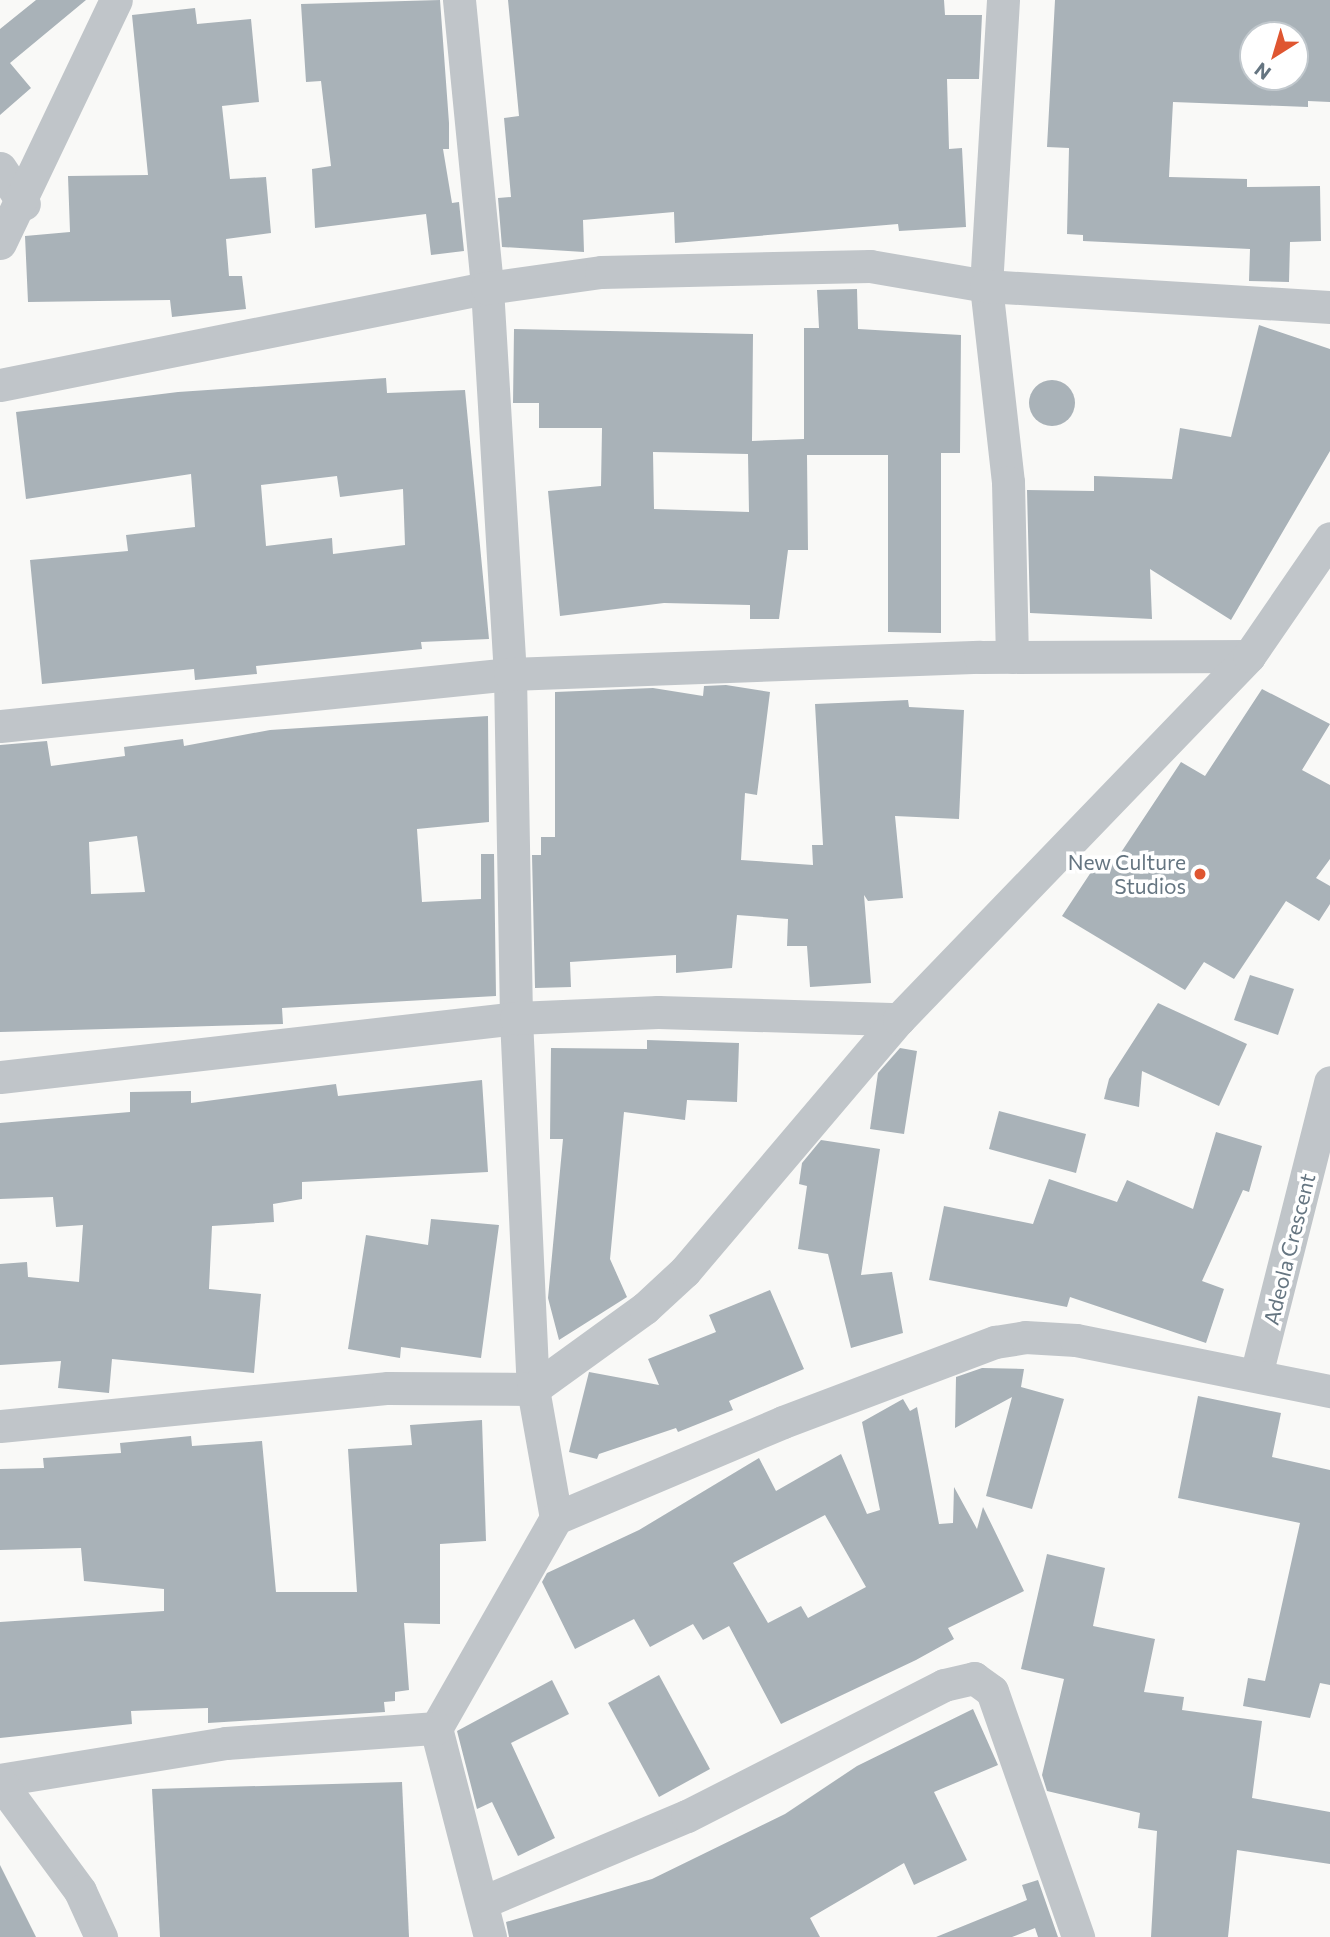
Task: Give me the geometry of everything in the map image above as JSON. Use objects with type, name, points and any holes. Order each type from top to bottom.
[{"type":"street","points":[[0,243],[24,204],[116,0]]},
{"type":"street","points":[[459,0],[487,288],[510,674],[516,1018],[533,1389],[556,1518]]},
{"type":"street","points":[[1003,0],[986,286],[1008,482],[1012,657]]},
{"type":"street","points":[[0,168],[24,204]]},
{"type":"street","points":[[0,385],[487,288],[601,272],[744,265],[870,266],[986,286],[1330,307]]},
{"type":"street","points":[[0,1426],[374,1389],[533,1389],[645,1308],[685,1271],[899,1019],[1250,656],[1329,541]]},
{"type":"street","points":[[0,726],[510,674],[1012,657],[1250,656]]},
{"type":"street","points":[[0,1077],[516,1018],[658,1012],[899,1019]]},
{"type":"street","name":"Adeola Crescent","points":[[1256,1375],[1330,1082]]},
{"type":"street","points":[[491,1937],[436,1728],[556,1518],[783,1422],[995,1342],[1025,1336],[1076,1340],[1330,1391]]},
{"type":"street","points":[[483,1902],[687,1816],[944,1685],[974,1678],[992,1691],[1078,1937]]},
{"type":"street","points":[[101,1937],[80,1891],[0,1781],[226,1742],[436,1728]]},
{"type":"building","points":[[36,0],[86,0],[10,63],[31,88],[0,115],[0,29]]},
{"type":"building","points":[[440,0],[449,123],[449,149],[443,149],[452,203],[459,202],[464,251],[431,255],[426,214],[315,228],[312,169],[331,166],[321,81],[306,82],[301,4]]},
{"type":"building","points":[[508,0],[944,0],[945,15],[982,15],[979,79],[947,79],[949,149],[962,148],[966,227],[899,231],[898,224],[675,243],[674,212],[583,220],[584,252],[502,247],[498,198],[511,197],[504,118],[519,116]]},
{"type":"building","points":[[1055,0],[1330,0],[1330,102],[1308,101],[1308,107],[1173,102],[1169,177],[1247,179],[1247,187],[1320,186],[1321,241],[1290,242],[1289,282],[1249,281],[1250,249],[1083,241],[1083,235],[1067,234],[1069,148],[1047,147]]},
{"type":"building","points":[[195,8],[197,24],[251,19],[259,102],[222,106],[230,179],[266,177],[271,233],[226,239],[229,276],[242,276],[246,309],[172,317],[170,300],[28,302],[25,236],[70,232],[68,176],[148,175],[132,15]]},
{"type":"building","points":[[857,289],[858,329],[961,335],[960,453],[941,453],[941,633],[888,632],[888,455],[807,455],[808,550],[788,550],[779,619],[750,619],[750,605],[664,603],[560,616],[548,491],[601,486],[602,428],[539,428],[539,403],[513,403],[514,329],[753,334],[752,441],[804,439],[804,328],[819,328],[817,290]],"holes":[[[653,452],[748,454],[749,512],[654,509]]]},
{"type":"building","points":[[1259,325],[1330,349],[1330,451],[1231,620],[1150,569],[1152,619],[1030,613],[1027,490],[1094,491],[1094,476],[1172,479],[1180,428],[1231,437]]},
{"type":"building","points":[[386,378],[387,393],[465,390],[489,639],[421,642],[422,649],[256,666],[257,674],[195,680],[194,669],[42,684],[30,560],[128,551],[126,535],[195,527],[191,474],[26,499],[16,412],[178,392]],"holes":[[[337,476],[340,497],[403,489],[405,545],[333,554],[332,538],[266,546],[261,485]]]},
{"type":"building","points":[[1052,380],[1068,387],[1075,403],[1068,419],[1052,426],[1036,419],[1029,403],[1036,387]]},
{"type":"building","points":[[726,685],[770,692],[757,795],[745,793],[741,860],[813,865],[812,845],[823,845],[815,704],[908,700],[909,707],[964,710],[959,819],[895,816],[903,898],[868,901],[864,895],[871,983],[810,987],[807,946],[787,946],[788,919],[737,915],[732,968],[676,973],[676,955],[570,962],[571,987],[535,988],[532,855],[541,855],[541,837],[555,837],[555,692],[653,688],[703,696],[704,686]]},
{"type":"building","name":"New Culture Studios","points":[[1262,689],[1330,724],[1302,770],[1330,785],[1330,859],[1316,878],[1330,886],[1330,904],[1319,921],[1286,901],[1234,979],[1204,962],[1185,990],[1062,916],[1101,857],[1114,863],[1181,762],[1205,776]]},
{"type":"building","points":[[488,716],[489,822],[417,829],[422,902],[481,899],[481,854],[494,854],[496,996],[282,1008],[283,1024],[0,1032],[0,745],[47,741],[51,766],[125,756],[124,747],[183,739],[184,746],[270,730]],"holes":[[[137,836],[145,892],[91,894],[89,842]]]},
{"type":"building","points":[[1250,975],[1294,989],[1278,1035],[1234,1020]]},
{"type":"building","points":[[1158,1003],[1247,1044],[1219,1106],[1142,1071],[1139,1107],[1104,1099],[1109,1079]]},
{"type":"building","points":[[647,1040],[739,1043],[737,1102],[687,1100],[685,1120],[624,1112],[610,1259],[627,1297],[559,1340],[548,1298],[563,1139],[550,1139],[551,1048],[647,1049]]},
{"type":"building","points":[[900,1048],[917,1051],[904,1134],[870,1129],[878,1073]]},
{"type":"building","points":[[482,1080],[488,1172],[302,1182],[302,1199],[273,1204],[274,1222],[212,1226],[209,1289],[261,1294],[254,1373],[112,1359],[109,1393],[58,1388],[61,1361],[0,1365],[0,1264],[27,1262],[28,1277],[79,1282],[83,1225],[56,1227],[53,1197],[0,1199],[0,1123],[130,1112],[130,1092],[191,1091],[191,1103],[336,1084],[338,1096]]},
{"type":"building","points":[[999,1111],[1086,1134],[1076,1173],[989,1149]]},
{"type":"building","points":[[1216,1132],[1262,1146],[1249,1192],[1243,1190],[1202,1281],[1224,1289],[1206,1343],[1070,1297],[1067,1307],[929,1280],[944,1206],[1033,1224],[1049,1179],[1117,1202],[1127,1180],[1193,1209]]},
{"type":"building","points":[[821,1140],[880,1149],[861,1275],[892,1272],[903,1333],[851,1348],[828,1254],[798,1249],[807,1186],[799,1184],[802,1163]]},
{"type":"building","points":[[431,1219],[499,1225],[481,1358],[401,1347],[400,1358],[348,1349],[366,1235],[428,1245]]},
{"type":"building","points":[[770,1290],[804,1369],[729,1401],[733,1410],[678,1432],[676,1428],[599,1454],[597,1459],[569,1452],[589,1372],[659,1385],[648,1359],[716,1332],[709,1315]]},
{"type":"building","points":[[982,1368],[1024,1369],[1021,1387],[1064,1399],[1032,1509],[986,1496],[1012,1397],[955,1428],[956,1377]]},
{"type":"building","points":[[1198,1396],[1281,1413],[1272,1457],[1330,1470],[1330,1685],[1320,1683],[1310,1718],[1243,1706],[1248,1678],[1265,1681],[1300,1523],[1178,1498]]},
{"type":"building","points":[[903,1399],[910,1411],[917,1407],[939,1524],[953,1523],[954,1487],[977,1529],[983,1507],[1024,1591],[948,1628],[954,1639],[916,1660],[781,1724],[729,1626],[703,1640],[693,1624],[650,1647],[634,1619],[575,1649],[542,1582],[547,1573],[639,1530],[759,1458],[776,1491],[841,1454],[867,1514],[880,1510],[862,1422]],"holes":[[[825,1515],[866,1587],[808,1618],[801,1606],[768,1623],[733,1563]]]},
{"type":"building","points":[[482,1420],[486,1541],[440,1544],[440,1624],[404,1623],[409,1690],[395,1692],[395,1701],[384,1702],[385,1712],[208,1723],[208,1708],[131,1711],[132,1724],[0,1738],[0,1622],[164,1611],[164,1589],[84,1581],[81,1548],[0,1550],[0,1469],[44,1468],[43,1458],[121,1453],[120,1443],[191,1436],[192,1446],[262,1441],[276,1592],[357,1592],[348,1449],[412,1445],[410,1425]]},
{"type":"building","points":[[1047,1554],[1105,1568],[1093,1626],[1155,1639],[1144,1692],[1184,1697],[1182,1710],[1262,1721],[1252,1798],[1330,1812],[1330,1864],[1237,1850],[1228,1937],[1151,1937],[1157,1831],[1138,1828],[1140,1813],[1047,1791],[1042,1775],[1064,1679],[1021,1669]]},
{"type":"building","points":[[659,1675],[710,1769],[659,1797],[608,1703]]},
{"type":"building","points":[[552,1680],[569,1714],[511,1743],[555,1838],[518,1856],[492,1802],[477,1809],[457,1731]]},
{"type":"building","points":[[973,1709],[998,1765],[934,1792],[967,1860],[914,1885],[904,1863],[810,1918],[820,1937],[509,1937],[506,1922],[652,1879],[785,1814],[857,1766]]},
{"type":"building","points":[[402,1782],[409,1937],[160,1937],[152,1789]]},
{"type":"building","points":[[0,1865],[36,1937],[0,1937]]},
{"type":"building","points":[[1038,1880],[1058,1937],[1038,1937],[1035,1928],[1012,1937],[936,1937],[1027,1900],[1022,1885]]},
{"type":"place","name":"New Culture Studios","points":[[1200,874]]}]
